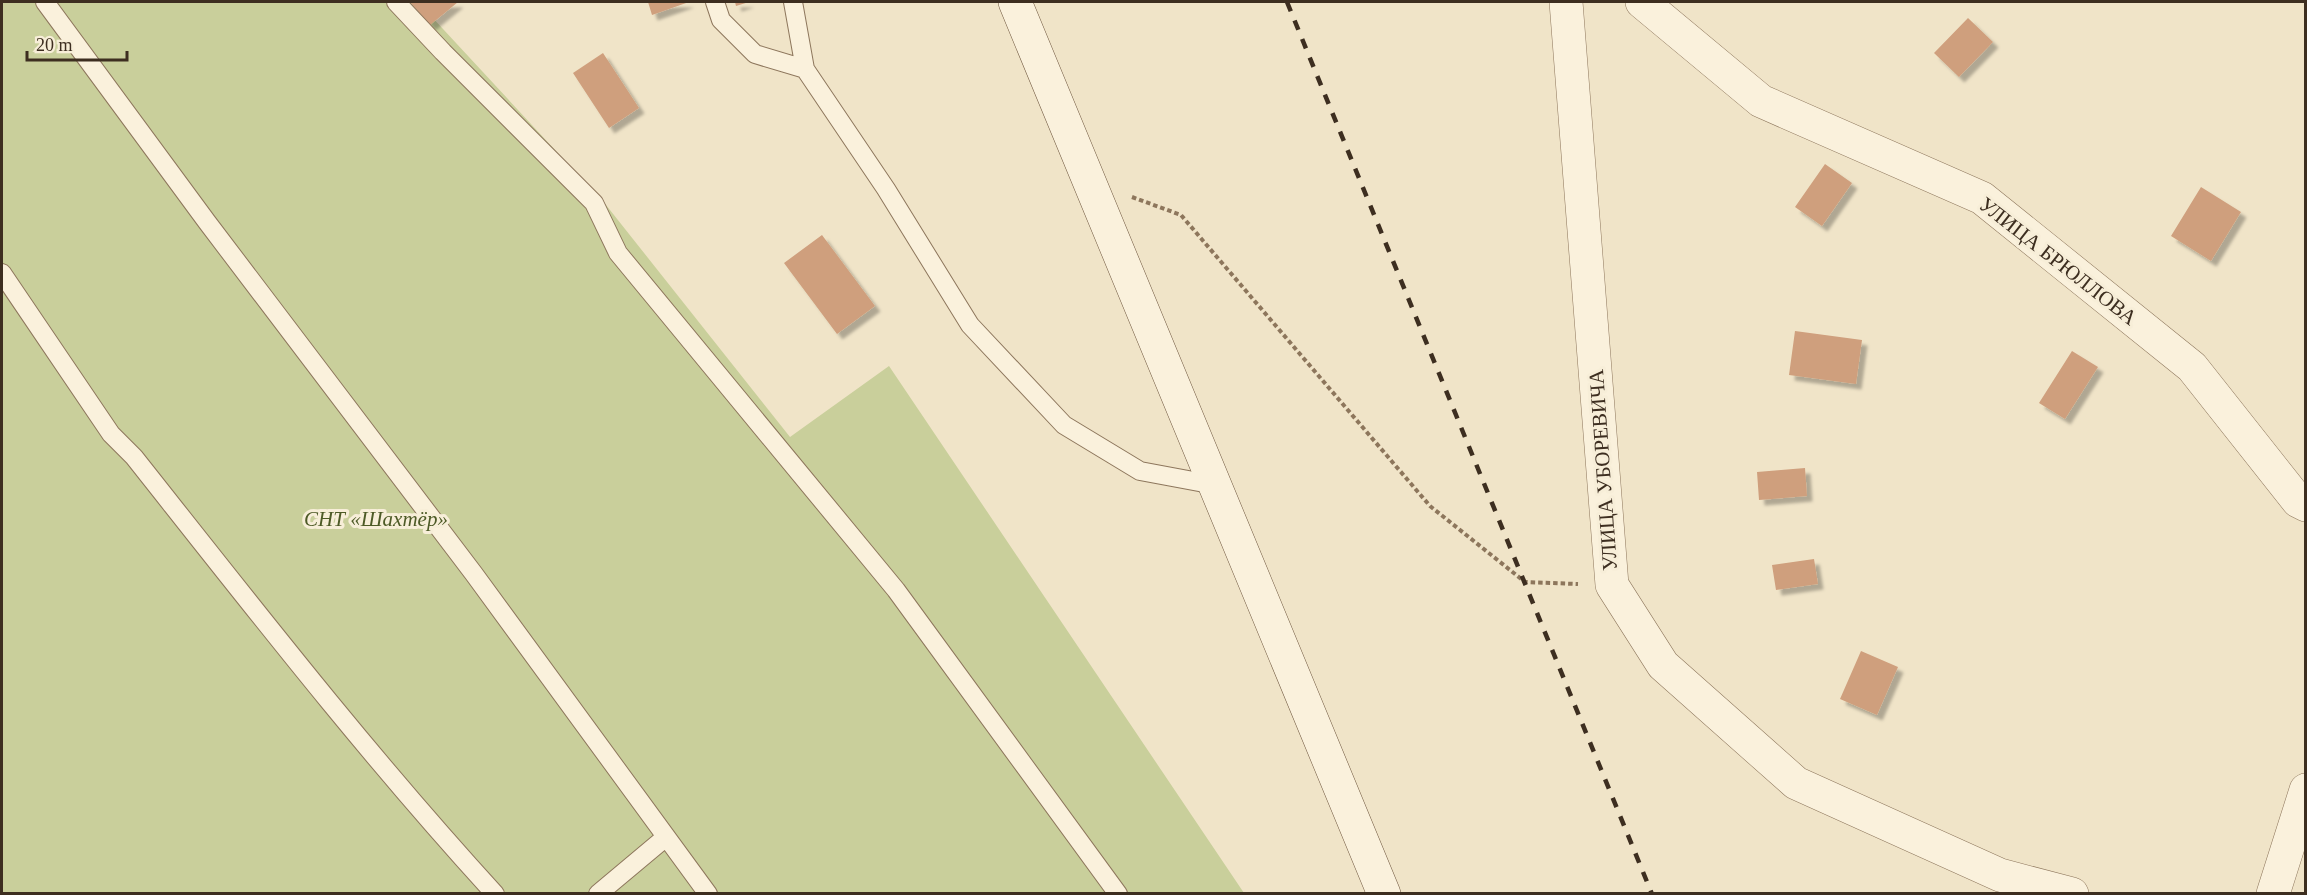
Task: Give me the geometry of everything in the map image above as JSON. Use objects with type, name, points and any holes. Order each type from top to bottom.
[{"type":"street","points":[[1015,2],[1384,894]]},
{"type":"street","name":"УЛИЦА УБОРЕВИЧА","points":[[1566,2],[1612,585],[1663,665],[1796,783],[2000,875],[2072,894]]},
{"type":"street","name":"УЛИЦА БРЮЛЛОВА","points":[[1642,2],[1761,101],[1982,198],[2192,367],[2298,501],[2306,505]]},
{"type":"street","points":[[2273,894],[2306,790]]},
{"type":"lane","points":[[45,2],[207,222],[474,574],[708,894]]},
{"type":"lane","points":[[396,2],[594,203],[618,253],[896,590],[1118,894]]},
{"type":"lane","points":[[715,2],[721,20],[755,54],[805,69]]},
{"type":"lane","points":[[793,2],[805,69],[886,189],[970,325],[1064,425],[1140,471],[1215,485]]},
{"type":"lane","points":[[2,273],[111,434],[134,457],[323,696],[431,824],[495,894]]},
{"type":"lane","points":[[598,894],[666,837]]},
{"type":"path","points":[[1089,181],[1181,215],[1430,506],[1525,582],[1612,585]]},
{"type":"green space","name":"СНТ «Шахтёр»","points":[[2,2],[418,2],[606,205],[790,437],[889,366],[1244,893],[2,894]]},
{"type":"building","points":[[410,2],[458,2],[430,25]]},
{"type":"building","points":[[648,2],[689,2],[652,15]]},
{"type":"building","points":[[735,2],[749,2],[736,6]]},
{"type":"building","points":[[1968,18],[1993,42],[1959,77],[1934,53]]},
{"type":"building","points":[[603,53],[639,108],[609,128],[573,73]]},
{"type":"building","points":[[1825,164],[1852,183],[1822,226],[1795,207]]},
{"type":"building","points":[[2201,187],[2241,212],[2211,261],[2171,236]]},
{"type":"building","points":[[822,235],[875,306],[837,334],[784,263]]},
{"type":"building","points":[[1795,331],[1862,340],[1856,384],[1789,375]]},
{"type":"building","points":[[2072,351],[2098,367],[2065,419],[2039,403]]},
{"type":"building","points":[[1805,468],[1807,496],[1759,500],[1757,472]]},
{"type":"building","points":[[1814,559],[1818,584],[1776,590],[1772,565]]},
{"type":"building","points":[[1861,651],[1898,667],[1877,715],[1840,699]]},
{"type":"railway","points":[[1287,2],[1652,894]]}]
